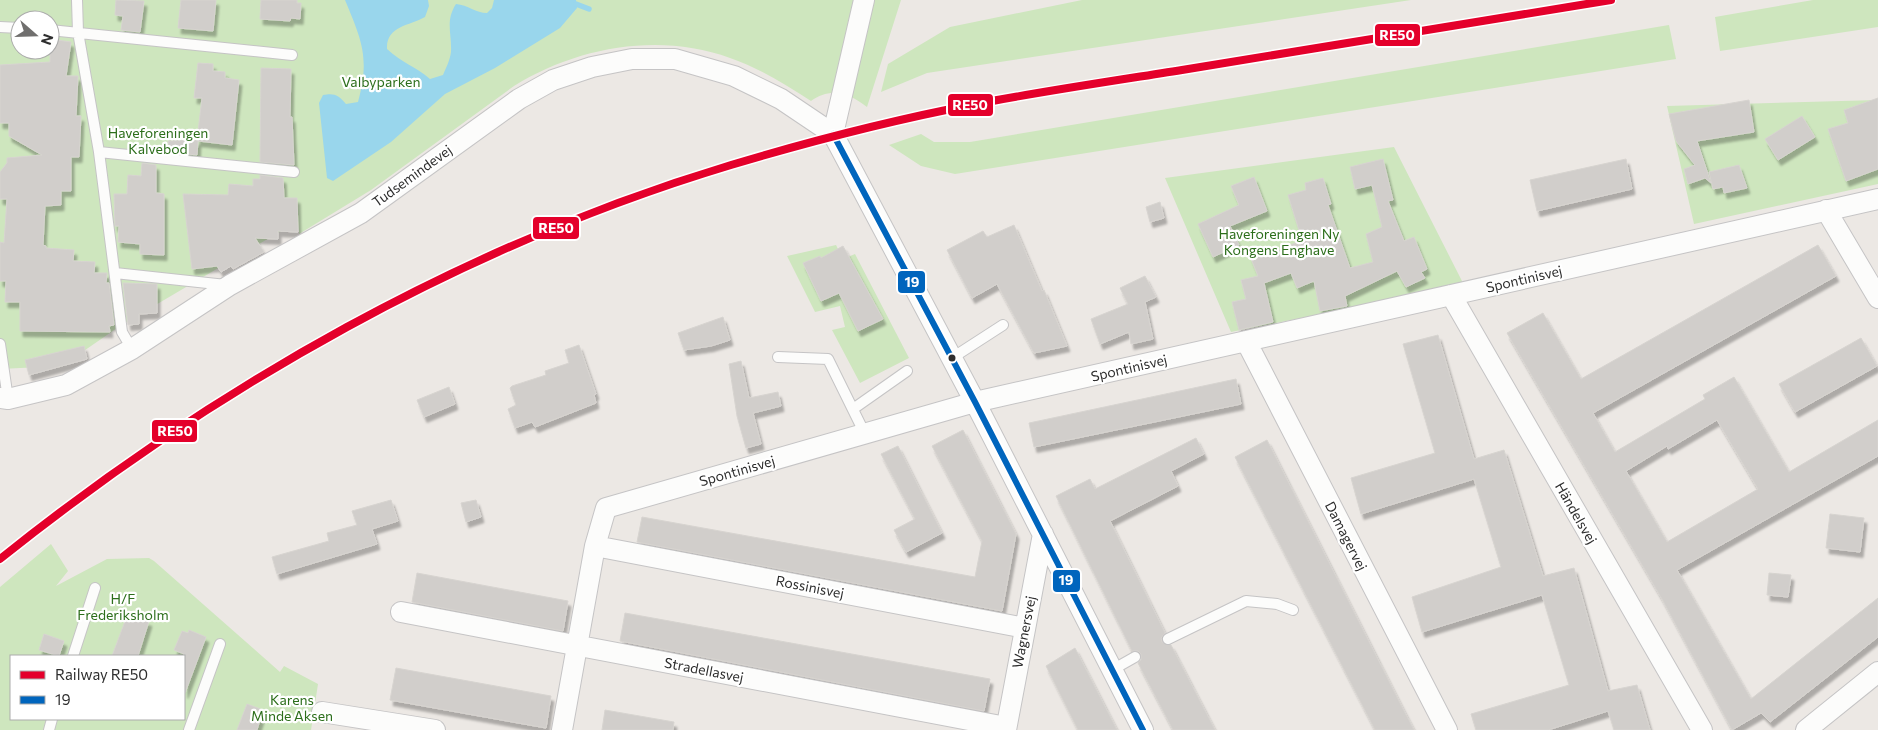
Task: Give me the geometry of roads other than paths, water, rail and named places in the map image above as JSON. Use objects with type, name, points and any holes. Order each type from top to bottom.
[{"type":"street","points":[[864,0],[834,134],[975,402],[1143,730]]},
{"type":"street","name":"Tudsemindevej","points":[[4,398],[66,385],[132,349],[230,285],[361,213],[519,99],[553,80],[592,67],[632,59],[675,59],[734,76],[782,99],[834,134]]},
{"type":"street","name":"Spontinisvej","points":[[562,730],[595,546],[606,508],[975,402],[1878,199]]},
{"type":"street","points":[[1826,210],[1878,298]]},
{"type":"street","name":"Händelsvej","points":[[1451,295],[1702,730]]},
{"type":"street","name":"Damagervej","points":[[1246,341],[1447,730]]},
{"type":"street","name":"Wagnersvej","points":[[1006,728],[1043,534]]},
{"type":"street","name":"Rossinisvej","points":[[595,546],[1025,628]]},
{"type":"street","name":"Stradellasvej","points":[[402,612],[1006,728]]},
{"type":"street","points":[[1811,729],[1878,672]]},
{"type":"street","points":[[322,712],[436,730]]},
{"type":"lane","points":[[77,0],[78,32],[99,152],[122,332],[132,349]]},
{"type":"lane","points":[[60,31],[292,55]]},
{"type":"lane","points":[[99,152],[294,172]]},
{"type":"lane","points":[[115,273],[230,285]]},
{"type":"lane","points":[[952,358],[1003,324]]},
{"type":"lane","points":[[0,344],[4,398]]},
{"type":"lane","points":[[778,358],[828,359],[865,434]]},
{"type":"lane","points":[[853,409],[907,371]]},
{"type":"lane","points":[[73,655],[95,588]]},
{"type":"lane","points":[[1168,639],[1246,600],[1277,604],[1293,610]]},
{"type":"lane","points":[[189,730],[220,644]]},
{"type":"lane","points":[[1112,670],[1135,657]]},
{"type":"water","points":[[345,0],[428,0],[429,6],[425,17],[394,31],[388,41],[387,49],[430,79],[443,75],[449,61],[451,52],[450,22],[456,4],[487,13],[492,8],[494,0],[576,0],[577,8],[560,28],[495,68],[445,94],[391,142],[333,181],[327,178],[319,103],[323,95],[331,94],[346,104],[358,102],[362,87],[364,61],[360,39]]},
{"type":"waterway","points":[[576,4],[589,9]]},
{"type":"rail line","name":"RE50","points":[[0,559],[83,496],[168,436],[256,379],[347,327],[440,279],[535,236],[632,198],[731,165],[791,148],[945,110],[1053,90],[1611,0]]},
{"type":"park label","name":"Valbyparken","points":[[381,82]]},
{"type":"park label","name":"Haveforeningen Kalvebod","points":[[158,142]]},
{"type":"park label","name":"Haveforeningen Ny Kongens Enghave","points":[[1279,242]]},
{"type":"park label","name":"H/F Frederiksholm","points":[[123,608]]},
{"type":"park label","name":"Karens Minde Aksen","points":[[292,708]]}]
